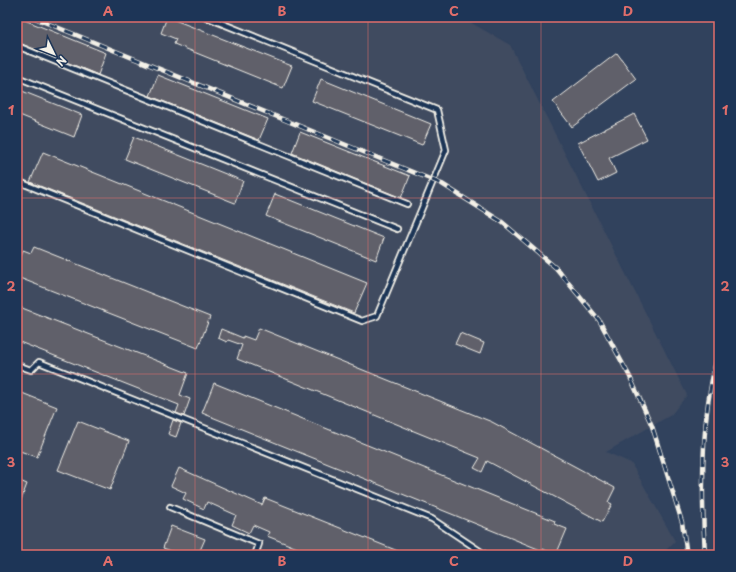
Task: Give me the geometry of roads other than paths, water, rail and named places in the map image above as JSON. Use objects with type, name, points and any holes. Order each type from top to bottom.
[{"type":"lane","points":[[17,182],[362,321],[377,316],[446,150],[437,110],[206,17]]},
{"type":"lane","points":[[17,46],[407,204]]},
{"type":"lane","points":[[17,77],[397,229]]},
{"type":"lane","points":[[17,365],[31,370],[39,362],[432,519],[486,555]]},
{"type":"lane","points":[[170,507],[259,544],[255,555]]},
{"type":"railway","points":[[32,17],[442,184],[502,222],[556,268],[599,320],[630,377],[652,426],[682,522],[687,555]]},
{"type":"railway","points":[[705,555],[703,517],[704,441],[710,390],[719,352]]}]
